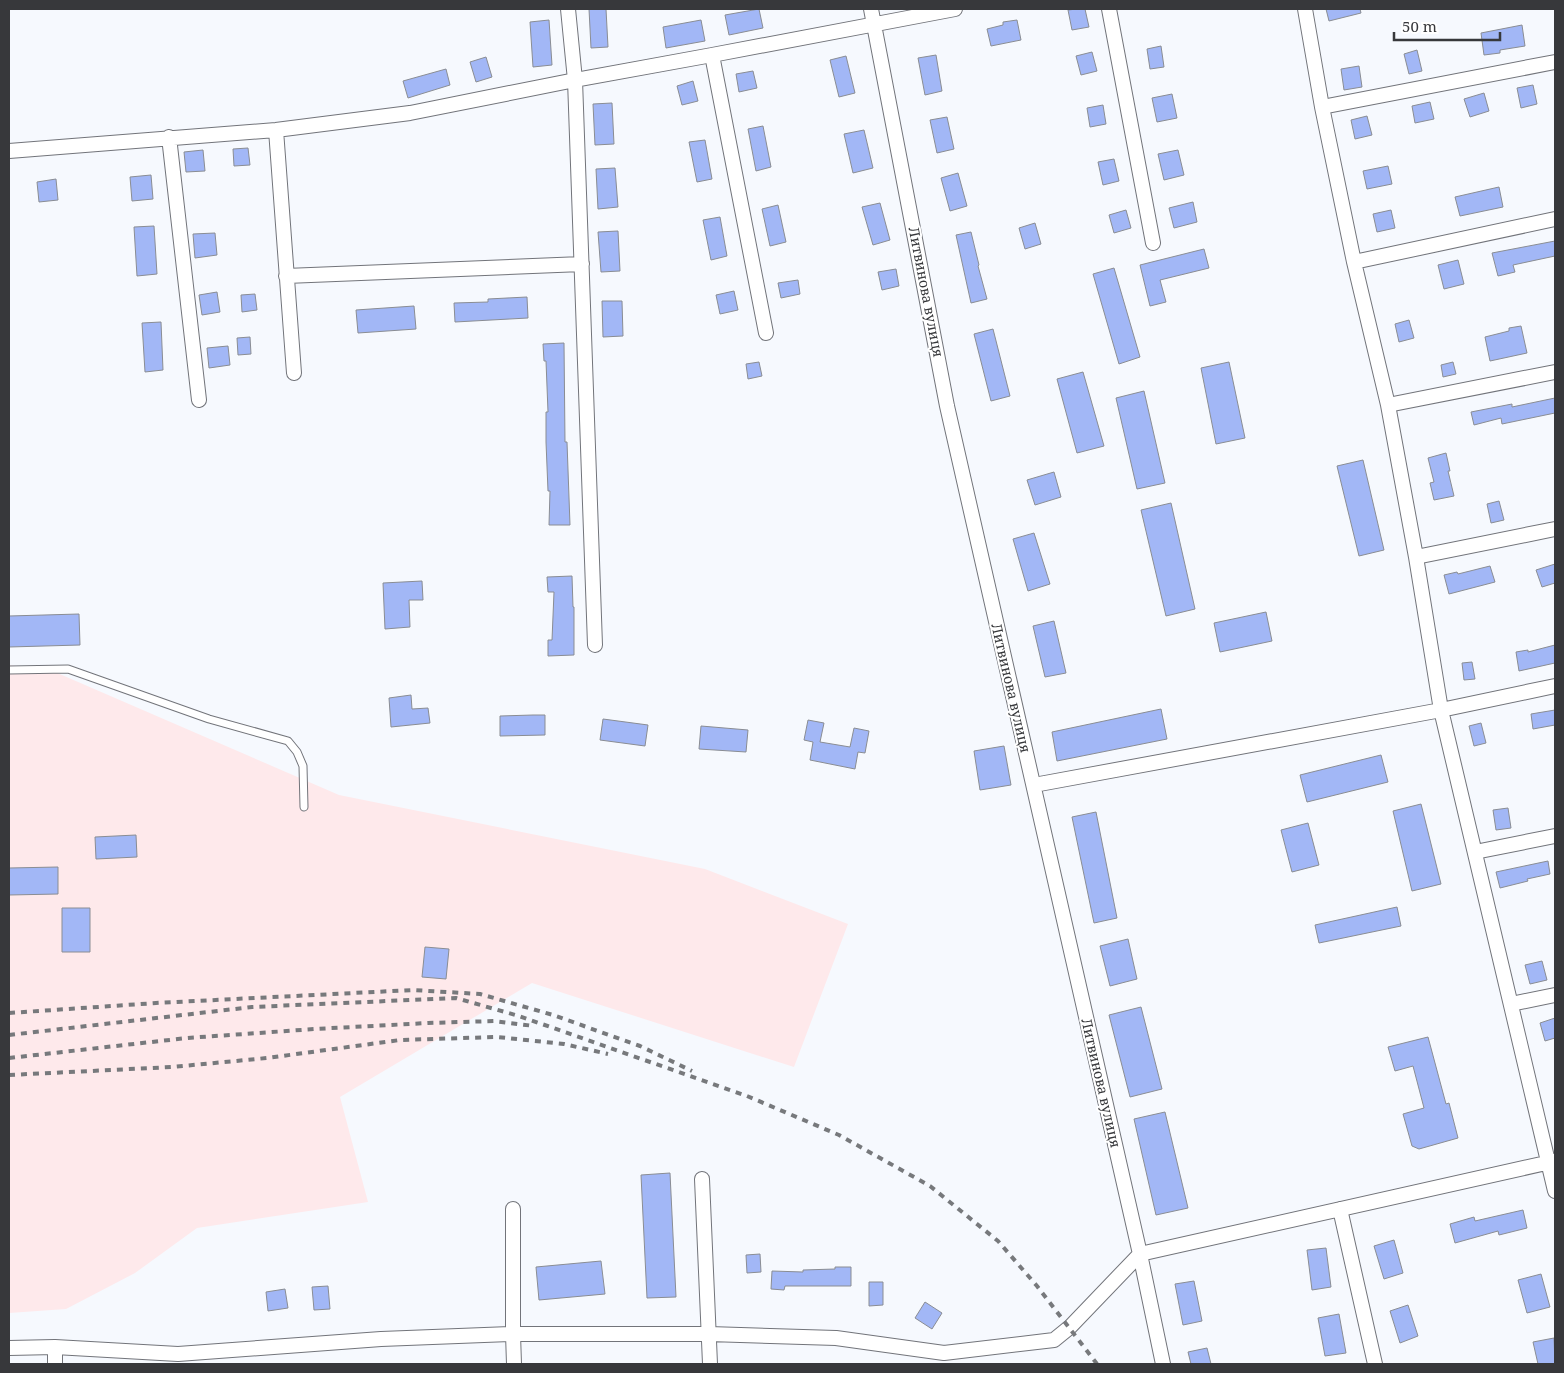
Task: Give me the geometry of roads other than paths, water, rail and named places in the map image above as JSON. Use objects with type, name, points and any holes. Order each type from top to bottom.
[{"type":"street","points":[[568,9],[575,80],[595,646]]},
{"type":"street","name":"Литвинова вулиця","points":[[871,9],[947,406],[1140,1254],[1163,1364]]},
{"type":"street","points":[[9,151],[276,130],[410,113],[955,9]]},
{"type":"street","points":[[1108,9],[1153,243]]},
{"type":"street","points":[[1305,9],[1322,107],[1354,262],[1388,405],[1442,710],[1475,852],[1552,1162],[1555,1191]]},
{"type":"street","points":[[712,56],[766,333]]},
{"type":"street","points":[[1322,107],[1555,62]]},
{"type":"street","points":[[276,130],[294,373]]},
{"type":"street","points":[[169,137],[199,400]]},
{"type":"street","points":[[1354,262],[1555,219]]},
{"type":"street","points":[[286,276],[582,264]]},
{"type":"street","points":[[1388,405],[1555,372]]},
{"type":"street","points":[[1416,557],[1555,529]]},
{"type":"street","points":[[1034,785],[1442,710],[1555,686]]},
{"type":"street","points":[[1475,852],[1555,836]]},
{"type":"street","points":[[1512,1004],[1555,995]]},
{"type":"street","points":[[9,1348],[55,1347],[178,1359],[381,1339],[513,1334],[709,1334],[836,1338],[944,1359],[1054,1340],[1070,1327],[1140,1254],[1552,1162]]},
{"type":"street","points":[[702,1179],[710,1364]]},
{"type":"street","points":[[513,1209],[514,1364]]},
{"type":"street","points":[[1340,1209],[1374,1364]]},
{"type":"street","points":[[55,1347],[55,1364]]},
{"type":"lane","points":[[9,670],[68,668],[209,719],[288,740],[297,752],[303,766],[304,806]]},
{"type":"railway","points":[[9,1013],[156,1003],[413,990],[480,994],[553,1015],[640,1046],[692,1071]]},
{"type":"railway","points":[[9,1035],[252,1007],[456,998],[519,1016],[747,1096],[839,1135],[930,1186],[998,1241],[1037,1286],[1097,1364]]},
{"type":"railway","points":[[9,1058],[187,1038],[315,1029],[494,1021],[534,1026]]},
{"type":"railway","points":[[9,1075],[172,1067],[267,1058],[400,1040],[497,1037],[564,1044],[608,1054]]}]
